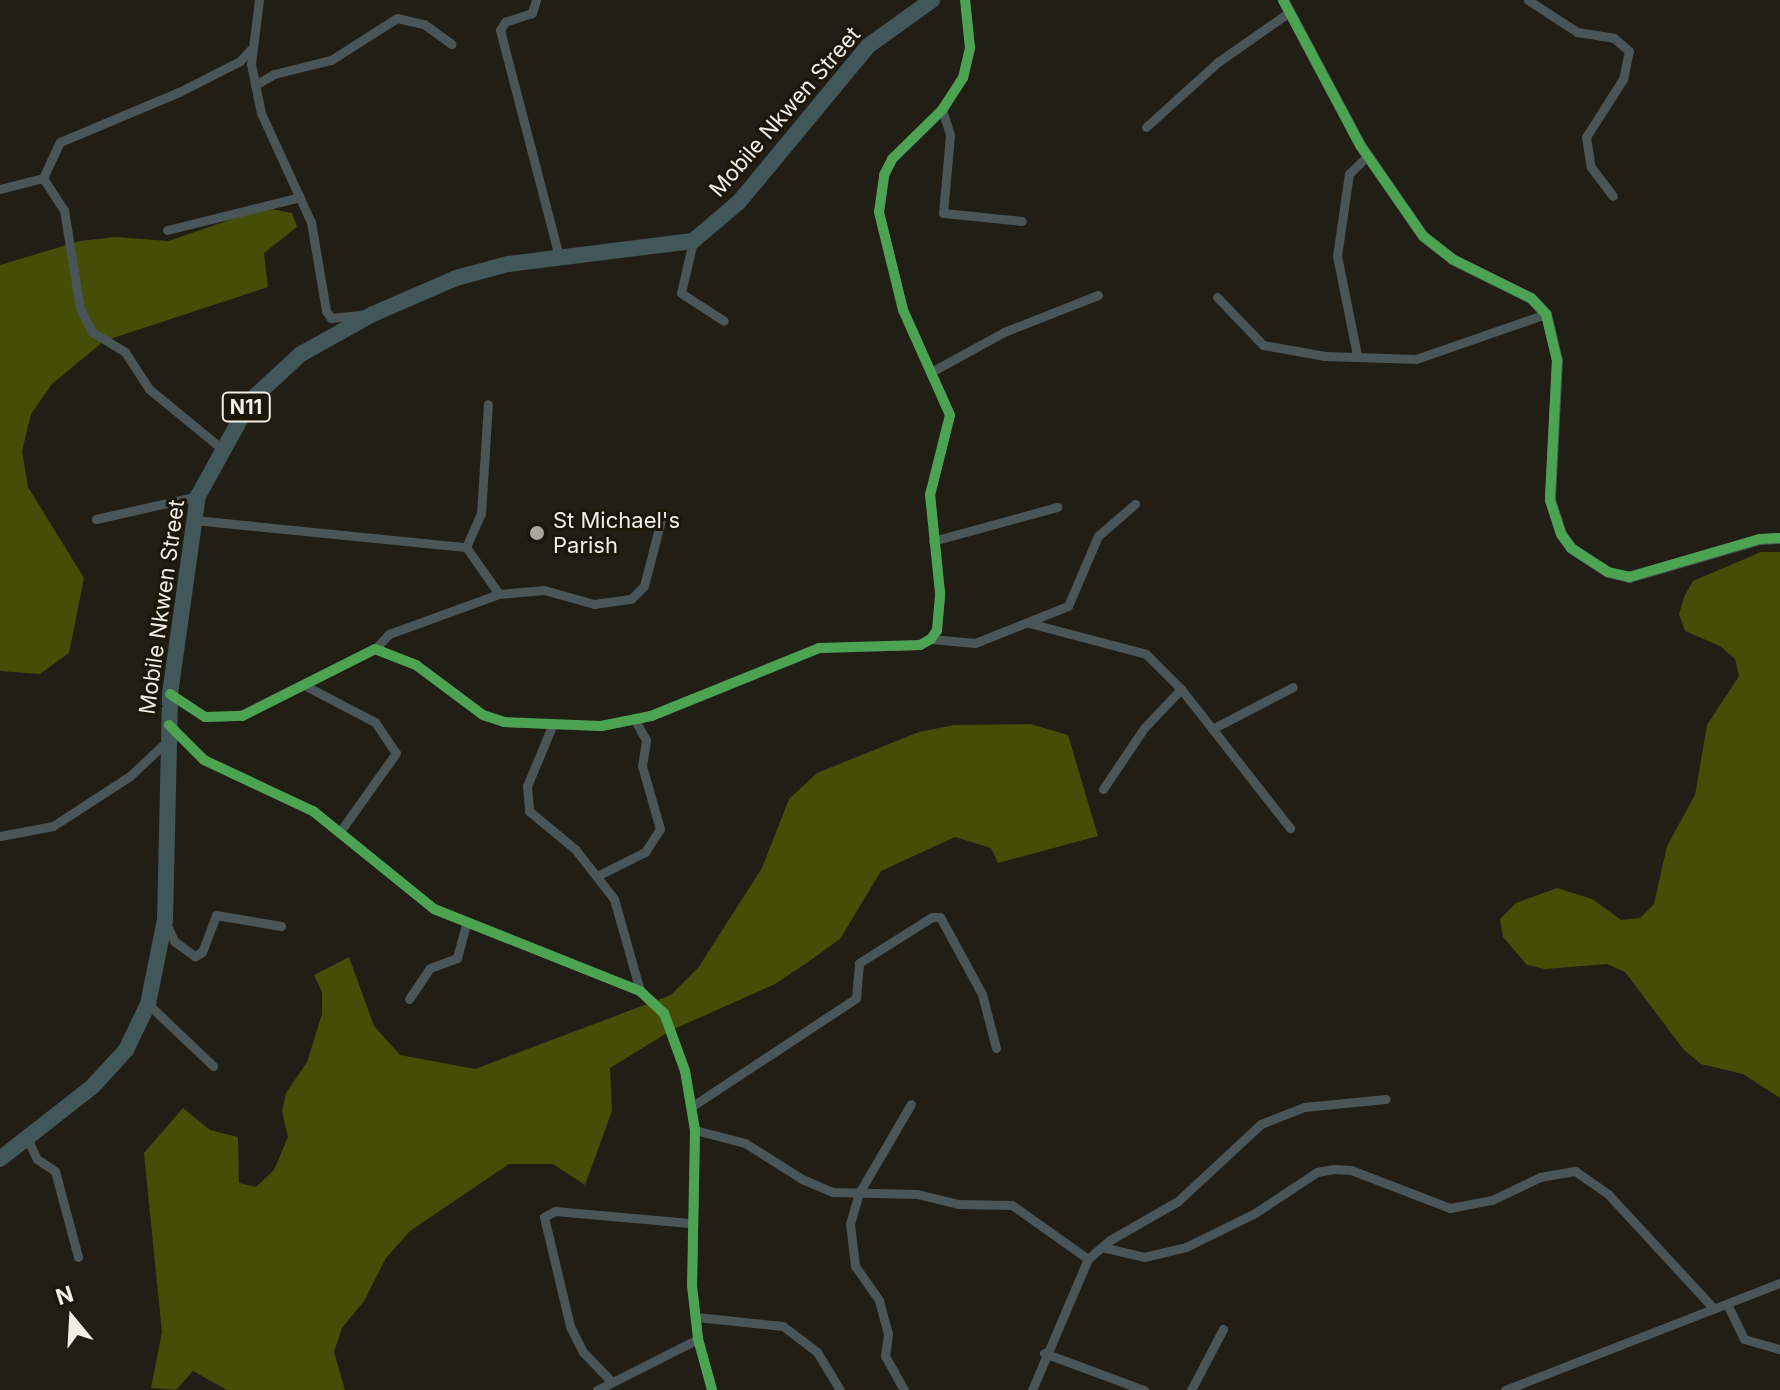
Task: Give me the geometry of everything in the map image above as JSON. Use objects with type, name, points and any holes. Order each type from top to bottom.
[{"type":"highway","name":"Mobile Nkwen Street","points":[[0,1159],[93,1086],[126,1050],[148,1004],[165,920],[166,742],[198,496],[221,448],[251,400],[301,354],[373,314],[456,278],[559,256],[693,241],[739,202],[868,46],[932,0]]},
{"type":"street","points":[[259,0],[251,49],[255,85],[271,138],[311,222],[326,311],[331,318],[373,314]]},
{"type":"street","points":[[536,0],[532,13],[505,22],[500,30],[559,256]]},
{"type":"street","points":[[375,649],[416,665],[483,715],[552,726],[635,720],[809,651],[920,645],[931,639],[937,630],[940,593],[933,541],[932,474],[950,415],[903,310],[879,212],[884,175],[892,159],[942,110],[969,62],[965,0]]},
{"type":"street","points":[[1283,0],[1367,156],[1423,236],[1441,252],[1531,298],[1546,314],[1557,360],[1550,500],[1561,534],[1571,548],[1608,572],[1629,577],[1760,539],[1780,538]]},
{"type":"street","points":[[1528,0],[1577,32],[1614,38],[1629,51],[1623,79],[1586,137],[1591,167],[1613,196]]},
{"type":"street","points":[[1146,127],[1218,62],[1288,13]]},
{"type":"street","points":[[255,85],[274,74],[331,60],[397,18],[424,24],[452,44]]},
{"type":"street","points":[[43,178],[60,142],[95,131],[240,61],[251,49]]},
{"type":"street","points":[[240,61],[251,64]]},
{"type":"street","points":[[942,110],[950,135],[943,213],[1022,221]]},
{"type":"street","points":[[1357,355],[1337,256],[1349,174],[1367,156]]},
{"type":"street","points":[[0,189],[43,178]]},
{"type":"street","points":[[43,178],[64,210],[80,308],[92,332],[125,352],[149,389],[221,448]]},
{"type":"street","points":[[167,230],[300,197]]},
{"type":"street","points":[[693,241],[681,293],[724,321]]},
{"type":"street","points":[[931,372],[1004,332],[1098,295]]},
{"type":"street","points":[[1217,297],[1263,345],[1325,356],[1416,359],[1546,314]]},
{"type":"street","points":[[466,547],[481,514],[488,404]]},
{"type":"street","points":[[96,519],[198,496]]},
{"type":"street","points":[[931,639],[975,643],[1029,623],[1075,599],[1098,536],[1135,504]]},
{"type":"street","points":[[933,541],[1057,507]]},
{"type":"street","points":[[170,694],[205,717],[223,719],[265,707],[375,649],[389,634],[499,594],[544,590],[594,604],[631,599],[644,586],[662,516]]},
{"type":"street","points":[[194,520],[466,547],[499,594]]},
{"type":"street","points":[[1029,623],[1132,647],[1181,689],[1290,828]]},
{"type":"street","points":[[306,686],[375,722],[396,753],[339,833]]},
{"type":"street","points":[[1212,729],[1293,687]]},
{"type":"street","points":[[1103,789],[1144,728],[1181,689]]},
{"type":"street","points":[[597,876],[645,852],[660,829],[642,766],[646,740],[635,720]]},
{"type":"street","points":[[169,725],[204,760],[291,798],[339,833],[405,889],[466,924],[640,991],[664,1013],[672,1030],[695,1130],[689,1223],[698,1339],[712,1390]]},
{"type":"street","points":[[552,726],[527,786],[529,811],[575,849],[597,876],[622,916],[640,991]]},
{"type":"street","points":[[0,836],[37,831],[70,816],[130,776],[166,742]]},
{"type":"street","points":[[165,920],[174,941],[195,956],[202,952],[216,915],[281,926]]},
{"type":"street","points":[[691,1107],[856,998],[859,963],[932,917],[940,917],[982,994],[996,1048]]},
{"type":"street","points":[[409,999],[430,968],[457,958],[466,924]]},
{"type":"street","points":[[148,1004],[213,1066]]},
{"type":"street","points":[[1032,1390],[1044,1353],[1088,1259],[1102,1247],[1178,1201],[1261,1124],[1304,1107],[1386,1099]]},
{"type":"street","points":[[904,1390],[885,1356],[887,1322],[879,1300],[855,1266],[850,1224],[859,1193],[911,1104]]},
{"type":"street","points":[[695,1130],[745,1143],[819,1187],[1012,1205],[1088,1259]]},
{"type":"street","points":[[28,1140],[37,1159],[55,1171],[78,1257]]},
{"type":"street","points":[[1102,1247],[1144,1257],[1186,1247],[1255,1213],[1317,1172],[1334,1169],[1351,1170],[1450,1208],[1492,1200],[1540,1177],[1575,1171],[1608,1194],[1714,1309]]},
{"type":"street","points":[[610,1380],[583,1352],[570,1326],[544,1217],[555,1211],[689,1223]]},
{"type":"street","points":[[1505,1390],[1780,1283]]},
{"type":"street","points":[[1727,1304],[1744,1339],[1780,1349]]},
{"type":"street","points":[[696,1317],[783,1326],[817,1352],[840,1390]]},
{"type":"street","points":[[1191,1390],[1223,1329]]},
{"type":"street","points":[[597,1390],[610,1380],[698,1339]]},
{"type":"street","points":[[1044,1353],[1144,1390]]},
{"type":"street","points":[[1537,1380],[1545,1390]]},
{"type":"green space","points":[[265,208],[292,213],[297,227],[264,253],[268,287],[104,341],[52,384],[31,414],[22,451],[28,487],[84,578],[69,653],[40,674],[0,671],[0,265],[80,241],[115,237],[168,241]]},
{"type":"green space","points":[[1761,552],[1780,552],[1780,1098],[1743,1074],[1701,1064],[1684,1050],[1625,972],[1607,964],[1545,969],[1527,965],[1503,937],[1500,919],[1516,903],[1557,888],[1592,899],[1621,920],[1640,918],[1654,904],[1667,846],[1695,795],[1707,725],[1739,676],[1735,659],[1720,646],[1685,631],[1679,614],[1684,597],[1693,581]]},
{"type":"green space","points":[[1030,724],[1068,735],[1098,836],[998,863],[991,848],[955,837],[881,871],[840,939],[775,984],[672,1030],[610,1068],[612,1111],[585,1185],[553,1164],[509,1164],[410,1231],[386,1258],[364,1301],[342,1328],[334,1352],[345,1390],[227,1390],[193,1371],[176,1390],[151,1388],[162,1332],[144,1153],[183,1108],[210,1130],[238,1137],[239,1183],[256,1187],[274,1170],[288,1137],[282,1111],[286,1093],[307,1062],[322,1014],[322,992],[314,975],[349,957],[374,1026],[400,1055],[475,1069],[671,995],[698,968],[762,868],[789,799],[817,773],[919,732],[954,725]]},
{"type":"cycle path","points":[[170,694],[205,717],[242,716],[375,649],[416,665],[483,715],[504,722],[601,726],[651,716],[819,648],[920,645],[931,639],[937,630],[940,593],[930,495],[950,415],[903,310],[879,212],[884,175],[892,159],[942,110],[963,78],[970,48],[965,0]]},
{"type":"cycle path","points":[[1283,0],[1360,145],[1423,236],[1452,259],[1531,298],[1546,314],[1557,360],[1550,500],[1561,534],[1571,548],[1608,572],[1629,577],[1760,539],[1780,538]]},
{"type":"cycle path","points":[[169,725],[204,760],[313,811],[434,909],[640,991],[664,1013],[685,1071],[695,1130],[692,1286],[698,1339],[712,1390]]},
{"type":"place","name":"St Michael's Parish","points":[[537,533]]}]
